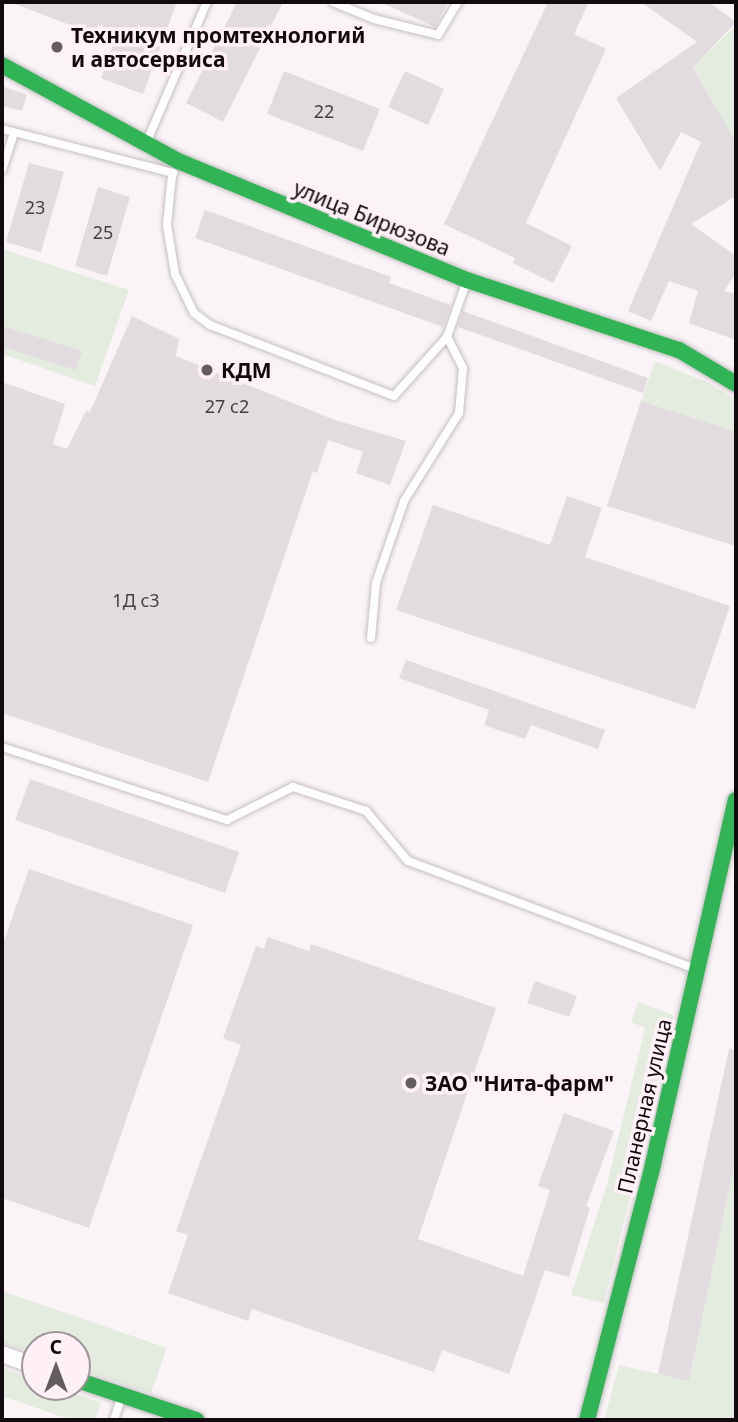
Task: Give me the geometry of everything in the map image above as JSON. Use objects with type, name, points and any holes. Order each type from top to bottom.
[{"type":"main road","name":"улица Бирюзова","points":[[2,65],[146,144],[175,168],[467,280],[678,350],[736,384]]},
{"type":"main road","name":"Планерная улица","points":[[587,1420],[698,970],[736,800]]},
{"type":"main road","points":[[91,1385],[187,1419]]},
{"type":"street","points":[[2,1354],[21,1361]]},
{"type":"lane","points":[[146,144],[207,2]]},
{"type":"lane","points":[[333,2],[374,19],[438,35],[458,2]]},
{"type":"lane","points":[[2,129],[175,168],[167,225],[175,274],[194,313],[210,325],[394,396],[447,337],[467,280]]},
{"type":"lane","points":[[2,170],[14,133]]},
{"type":"lane","points":[[371,638],[376,583],[404,501],[459,414],[463,368],[447,337]]},
{"type":"lane","points":[[2,747],[227,820],[293,788],[330,799],[366,811],[408,861],[698,970]]},
{"type":"lane","points":[[114,1420],[122,1396]]},
{"type":"shaded area","points":[[736,25],[736,142],[693,68]]},
{"type":"shaded area","points":[[2,249],[129,290],[95,386],[2,354]]},
{"type":"shaded area","points":[[655,361],[709,383],[736,400],[736,432],[641,401]]},
{"type":"shaded area","points":[[638,1002],[673,1015],[673,1021],[604,1303],[571,1295],[607,1184],[645,1028],[631,1022]]},
{"type":"shaded area","points":[[736,1156],[736,1420],[604,1420],[619,1365],[689,1381]]},
{"type":"shaded area","points":[[2,1291],[167,1348],[151,1393],[91,1373],[91,1331],[21,1331],[21,1349],[2,1343]]},
{"type":"shaded area","points":[[2,1368],[21,1375],[21,1401],[91,1399],[101,1403],[95,1420],[71,1420],[2,1396]]},
{"type":"building","points":[[10,2],[177,2],[143,94],[101,78],[114,42]]},
{"type":"building","points":[[237,2],[283,2],[223,122],[186,103]]},
{"type":"building","points":[[380,2],[448,2],[435,27]]},
{"type":"building","points":[[548,2],[589,2],[574,34],[606,49],[526,223],[572,246],[553,283],[513,263],[515,258],[444,224]]},
{"type":"building","points":[[641,2],[709,2],[736,22],[693,68],[736,142],[736,196],[691,224],[736,256],[736,273],[724,291],[736,294],[736,340],[689,323],[698,291],[669,281],[651,321],[628,311],[701,142],[681,132],[660,171],[616,98],[697,42]]},
{"type":"building","points":[[284,71],[380,109],[363,151],[267,114]]},
{"type":"building","points":[[405,71],[444,89],[428,125],[388,107]]},
{"type":"building","points":[[2,86],[27,95],[22,111],[2,106]]},
{"type":"building","points":[[29,163],[64,172],[41,252],[6,242]]},
{"type":"building","points":[[98,187],[130,197],[107,276],[75,266]]},
{"type":"building","points":[[205,210],[391,277],[389,283],[451,305],[443,327],[195,238]]},
{"type":"building","points":[[463,311],[648,378],[643,393],[458,327]]},
{"type":"building","points":[[132,316],[179,339],[176,356],[335,420],[406,441],[390,485],[356,473],[363,452],[328,440],[317,473],[313,471],[208,782],[2,713],[2,382],[65,404],[53,444],[67,449],[86,411],[90,412]]},
{"type":"building","points":[[2,326],[82,351],[76,370],[2,347]]},
{"type":"building","points":[[641,401],[736,432],[736,546],[607,506]]},
{"type":"building","points":[[567,496],[602,508],[585,557],[730,606],[695,709],[396,610],[433,505],[550,545]]},
{"type":"building","points":[[406,660],[605,730],[598,749],[531,725],[525,739],[484,725],[489,710],[399,678]]},
{"type":"building","points":[[30,779],[239,852],[225,893],[15,820]]},
{"type":"building","points":[[29,869],[193,925],[89,1228],[2,1198],[2,947]]},
{"type":"building","points":[[268,937],[309,951],[311,944],[496,1008],[418,1239],[523,1276],[550,1190],[538,1186],[564,1113],[614,1131],[586,1206],[590,1208],[569,1277],[545,1270],[509,1374],[442,1350],[434,1372],[252,1309],[248,1321],[168,1293],[188,1235],[176,1231],[241,1045],[223,1038],[256,946],[264,949]]},
{"type":"building","points":[[535,981],[577,996],[569,1017],[527,1003]]},
{"type":"building","points":[[729,1049],[736,1050],[736,1156],[689,1381],[658,1374]]},
{"type":"traffic: fast","points":[[2,65],[178,161],[467,280],[679,350],[736,384]]},
{"type":"traffic: fast","points":[[587,1420],[653,1164],[736,800]]},
{"type":"traffic: fast","points":[[91,1385],[196,1420]]},
{"type":"place","name":"Техникум промтехнологий и автосервиса","points":[[57,47]]},
{"type":"place","name":"КДМ","points":[[207,370]]},
{"type":"place","name":"ЗАО \"Нита-фарм\"","points":[[411,1083]]}]
